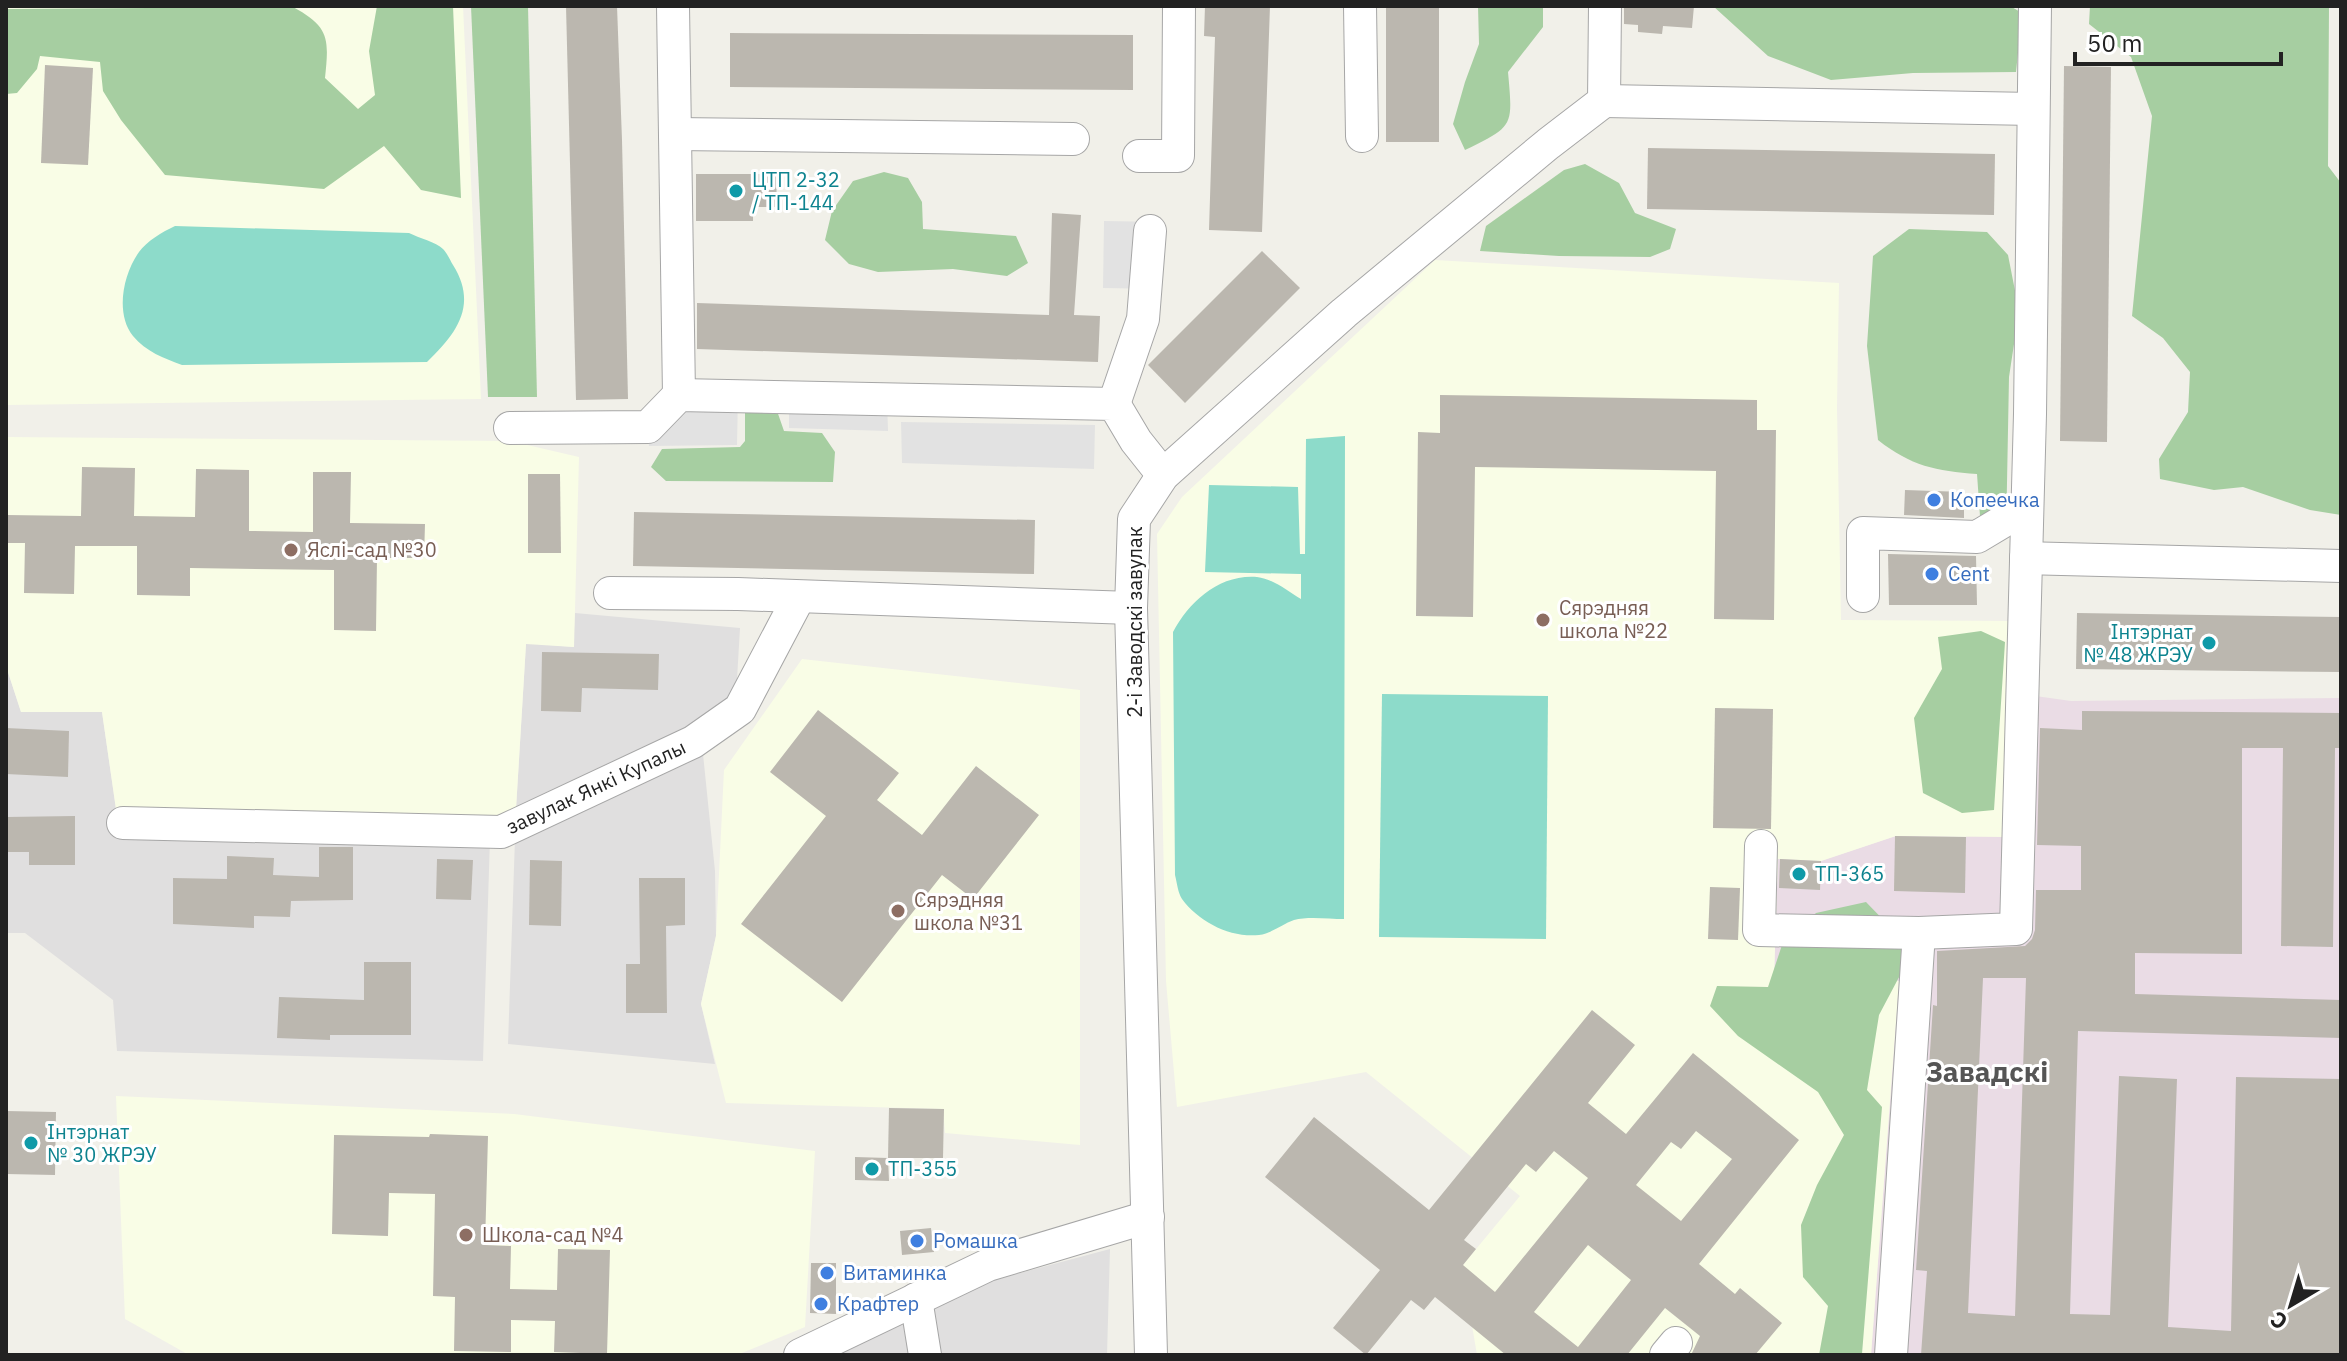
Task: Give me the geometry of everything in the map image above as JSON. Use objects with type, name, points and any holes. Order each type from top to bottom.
[{"type":"street","points":[[510,428],[648,427],[679,395],[673,6]]},
{"type":"street","points":[[1139,156],[1178,156],[1179,6]]},
{"type":"street","points":[[1360,6],[1362,136]]},
{"type":"street","points":[[1605,6],[1604,101],[2033,109]]},
{"type":"street","points":[[1761,846],[1759,930],[1919,933],[2016,929],[2035,6]]},
{"type":"street","name":"2-і Заводскі завулак","points":[[1151,1355],[1131,608],[1134,519],[1163,475],[1344,313],[1604,101]]},
{"type":"street","points":[[675,134],[1073,139]]},
{"type":"street","points":[[1150,231],[1143,319],[1114,404],[1136,441],[1163,475]]},
{"type":"street","points":[[679,395],[1114,404]]},
{"type":"street","points":[[1863,596],[1863,533],[1977,537],[2027,507]]},
{"type":"street","points":[[2026,558],[2341,566]]},
{"type":"street","points":[[610,593],[1131,608]]},
{"type":"street","name":"завулак Янкі Купалы","points":[[123,823],[501,832],[693,742],[740,709],[799,597]]},
{"type":"street","points":[[1891,1355],[1919,933]]},
{"type":"street","points":[[800,1355],[988,1265],[1148,1217]]},
{"type":"street","points":[[916,1299],[925,1355]]},
{"type":"shaded area","points":[[6,6],[463,6],[481,399],[6,405]]},
{"type":"shaded area","points":[[1104,221],[1163,222],[1162,289],[1103,288]]},
{"type":"shaded area","points":[[175,226],[409,233],[436,244],[447,255],[464,293],[461,318],[427,362],[182,365],[138,342],[127,327],[123,306],[125,282],[133,261],[146,244]]},
{"type":"shaded area","name":"Сярэдняя школа №22","points":[[1435,260],[1839,283],[1837,408],[1841,620],[2014,621],[2007,837],[1896,836],[1821,861],[1778,859],[1774,978],[1899,981],[1871,1355],[1477,1355],[1462,1266],[1520,1196],[1366,1072],[1177,1107],[1166,981],[1157,534],[1182,497]]},
{"type":"shaded area","points":[[679,395],[738,396],[737,445],[649,446],[648,427]]},
{"type":"shaded area","points":[[789,397],[887,399],[888,431],[789,428]]},
{"type":"shaded area","points":[[901,422],[1095,425],[1094,469],[902,463]]},
{"type":"shaded area","points":[[1345,436],[1344,919],[1300,919],[1264,934],[1237,934],[1216,927],[1197,915],[1181,897],[1175,875],[1173,632],[1197,601],[1230,580],[1263,578],[1301,599],[1301,574],[1205,572],[1209,485],[1298,487],[1300,554],[1305,554],[1306,439]]},
{"type":"shaded area","name":"Яслі-сад №30","points":[[6,437],[510,441],[579,457],[574,647],[526,644],[516,809],[470,829],[117,816],[102,712],[21,712],[6,666]]},
{"type":"shaded area","points":[[575,613],[740,628],[734,731],[703,754],[715,871],[716,936],[701,1004],[715,1064],[508,1044],[516,809],[526,643],[573,647]]},
{"type":"shaded area","name":"Сярэдняя школа №31","points":[[802,659],[1080,690],[1080,1145],[945,1133],[943,1109],[726,1103],[701,1004],[716,936],[724,770]]},
{"type":"shaded area","points":[[6,666],[21,712],[102,712],[117,816],[490,838],[483,1061],[117,1051],[113,1000],[25,933],[6,933]]},
{"type":"shaded area","points":[[2015,693],[2071,701],[2341,698],[2341,1355],[1871,1355],[1899,981],[1774,978],[1778,859],[1821,861],[1895,836],[1966,837]]},
{"type":"shaded area","points":[[1382,694],[1548,696],[1546,939],[1379,937]]},
{"type":"shaded area","name":"Школа-сад №4","points":[[116,1096],[514,1114],[815,1151],[805,1327],[737,1355],[189,1355],[125,1319]]},
{"type":"shaded area","points":[[1110,1249],[1107,1355],[827,1355],[990,1281]]},
{"type":"green space","points":[[377,6],[453,6],[461,198],[421,190],[384,146],[324,189],[165,175],[121,120],[103,91],[100,62],[40,56],[37,69],[17,93],[6,94],[6,9],[293,7],[320,28],[327,53],[325,78],[358,109],[375,95],[369,51]]},
{"type":"green space","points":[[471,6],[528,6],[537,397],[488,397]]},
{"type":"green space","points":[[1478,6],[1543,6],[1543,27],[1508,72],[1510,115],[1507,123],[1493,135],[1465,150],[1453,124],[1479,44]]},
{"type":"green space","points":[[1713,6],[2010,6],[2022,13],[2016,72],[1913,73],[1831,80],[1768,56]]},
{"type":"green space","points":[[2090,6],[2329,6],[2328,166],[2341,183],[2341,515],[2310,510],[2243,487],[2214,490],[2160,479],[2159,459],[2188,412],[2190,372],[2163,338],[2132,316],[2152,116],[2131,57],[2089,24]]},
{"type":"green space","points":[[1585,164],[1619,183],[1635,213],[1676,229],[1670,249],[1650,257],[1480,251],[1486,226],[1564,170]]},
{"type":"green space","points":[[884,172],[908,178],[922,202],[923,229],[1016,236],[1028,263],[1007,276],[953,269],[878,272],[849,264],[825,240],[832,211],[853,181]]},
{"type":"green space","points":[[1909,229],[1987,232],[2008,255],[2019,311],[2009,377],[2006,536],[1981,530],[1977,474],[1924,466],[1878,440],[1867,346],[1873,256]]},
{"type":"green space","points":[[776,408],[784,431],[822,433],[835,452],[833,482],[666,481],[651,467],[662,449],[740,447],[745,441],[745,409]]},
{"type":"green space","points":[[1981,631],[2005,642],[1994,810],[1962,813],[1923,793],[1914,718],[1942,669],[1938,637]]},
{"type":"green space","points":[[1866,902],[1896,933],[1907,962],[1879,1015],[1867,1090],[1882,1107],[1862,1354],[1819,1355],[1828,1306],[1803,1277],[1801,1225],[1817,1185],[1844,1135],[1818,1092],[1738,1036],[1710,1006],[1717,986],[1768,987],[1783,942],[1816,913]]},
{"type":"building","points":[[566,6],[617,6],[628,399],[576,400]]},
{"type":"building","points":[[1205,6],[1270,6],[1262,232],[1209,230],[1215,37],[1204,36]]},
{"type":"building","points":[[1386,6],[1439,6],[1439,142],[1386,142]]},
{"type":"building","points":[[1624,6],[1694,6],[1692,28],[1663,26],[1662,34],[1638,32],[1638,25],[1624,24]]},
{"type":"building","points":[[730,33],[1133,35],[1133,90],[730,87]]},
{"type":"building","points":[[45,65],[93,68],[88,165],[41,163]]},
{"type":"building","points":[[2064,66],[2111,67],[2107,442],[2060,441]]},
{"type":"building","points":[[1648,148],[1995,154],[1994,215],[1647,209]]},
{"type":"building","name":"ЦТП 2-32 / ТП-144","points":[[696,174],[776,174],[777,207],[753,207],[753,221],[696,221]]},
{"type":"building","points":[[1052,213],[1081,215],[1074,315],[1100,316],[1098,362],[697,349],[697,303],[1049,315]]},
{"type":"building","points":[[1262,251],[1300,288],[1185,403],[1148,365]]},
{"type":"building","points":[[1440,395],[1757,400],[1757,430],[1776,430],[1774,620],[1714,619],[1716,471],[1475,467],[1473,617],[1416,616],[1418,432],[1440,433]]},
{"type":"building","points":[[82,467],[135,468],[134,516],[195,517],[196,469],[249,470],[249,531],[313,532],[313,472],[351,472],[350,523],[425,524],[424,558],[377,558],[376,631],[334,630],[334,570],[190,568],[190,596],[137,595],[137,546],[75,546],[74,594],[24,593],[25,543],[6,543],[6,515],[81,516]]},
{"type":"building","points":[[528,474],[560,474],[561,553],[528,553]]},
{"type":"building","points":[[1905,490],[1964,492],[1964,518],[1904,515]]},
{"type":"building","points":[[634,512],[1035,520],[1034,574],[633,566]]},
{"type":"building","name":"Cent","points":[[1888,554],[1976,556],[1977,605],[1889,605]]},
{"type":"building","name":"Інтэрнат № 48 ЖРЭУ","points":[[2077,613],[2341,617],[2341,672],[2076,669]]},
{"type":"building","points":[[542,652],[659,654],[658,690],[582,688],[581,712],[541,711]]},
{"type":"building","points":[[1715,708],[1773,709],[1771,829],[1713,828]]},
{"type":"building","points":[[818,710],[899,773],[877,800],[922,835],[976,766],[1039,815],[973,899],[942,875],[842,1002],[741,924],[826,816],[770,772]]},
{"type":"building","points":[[2082,711],[2341,713],[2341,748],[2335,748],[2333,947],[2281,946],[2283,748],[2242,748],[2242,954],[2135,953],[2135,994],[2341,1000],[2341,1038],[2078,1031],[2070,1314],[2110,1315],[2119,1076],[2177,1079],[2168,1327],[2231,1331],[2236,1077],[2341,1079],[2341,1355],[1921,1355],[1927,1271],[1916,1270],[1933,1005],[1937,1006],[1937,951],[2025,946],[2035,930],[2036,890],[2081,890],[2081,846],[2037,845],[2040,728],[2082,730]],"holes":[[[1983,978],[2026,978],[2015,1316],[1968,1313]]]},
{"type":"building","points":[[6,728],[69,731],[68,777],[6,774]]},
{"type":"building","points":[[75,816],[75,865],[29,865],[29,852],[6,852],[6,817]]},
{"type":"building","points":[[1895,836],[1966,837],[1965,893],[1894,891]]},
{"type":"building","points":[[319,847],[353,847],[353,900],[291,901],[290,917],[254,916],[254,928],[173,924],[173,878],[227,879],[227,856],[274,858],[273,875],[319,877]]},
{"type":"building","points":[[437,859],[473,860],[471,900],[436,899]]},
{"type":"building","name":"ТП-365","points":[[1780,859],[1821,861],[1820,890],[1779,888]]},
{"type":"building","points":[[530,860],[562,861],[561,926],[529,925]]},
{"type":"building","points":[[639,878],[685,878],[685,925],[666,926],[667,1013],[626,1013],[626,964],[640,964]]},
{"type":"building","points":[[1710,887],[1740,888],[1738,940],[1708,939]]},
{"type":"building","points":[[364,962],[411,962],[411,1035],[330,1035],[330,1040],[277,1038],[279,997],[364,1000]]},
{"type":"building","points":[[1592,1010],[1635,1045],[1588,1103],[1626,1134],[1693,1053],[1799,1140],[1699,1264],[1735,1294],[1740,1288],[1782,1323],[1755,1355],[1691,1355],[1700,1336],[1665,1308],[1627,1355],[1506,1355],[1435,1297],[1424,1310],[1411,1300],[1366,1355],[1333,1328],[1380,1270],[1265,1177],[1314,1117],[1429,1210]],"holes":[[[1696,1131],[1732,1159],[1681,1221],[1636,1185],[1671,1142],[1681,1149]],[[1554,1151],[1588,1178],[1495,1292],[1463,1265],[1476,1249],[1464,1240],[1526,1164],[1536,1172]],[[1588,1245],[1631,1280],[1578,1347],[1534,1312]]]},
{"type":"building","points":[[889,1108],[944,1109],[943,1158],[888,1158]]},
{"type":"building","name":"Інтэрнат № 30 ЖРЭУ","points":[[6,1111],[56,1112],[55,1175],[6,1174]]},
{"type":"building","points":[[430,1134],[488,1136],[485,1245],[511,1246],[510,1289],[557,1290],[558,1249],[610,1250],[607,1354],[554,1352],[555,1321],[511,1320],[511,1352],[454,1351],[455,1297],[433,1296],[435,1194],[389,1193],[388,1236],[332,1234],[334,1135],[429,1137]]},
{"type":"building","name":"ТП-355","points":[[855,1157],[888,1158],[889,1181],[855,1180]]},
{"type":"building","name":"Ромашка","points":[[931,1228],[934,1252],[902,1255],[900,1231]]},
{"type":"building","points":[[811,1263],[836,1263],[836,1314],[810,1313]]},
{"type":"place","name":"ЦТП 2-32 / ТП-144","points":[[736,191]]},
{"type":"place","name":"Копеечка","points":[[1934,500]]},
{"type":"place","name":"Яслі-сад №30","points":[[291,550]]},
{"type":"place","name":"Cent","points":[[1932,574]]},
{"type":"place","name":"Сярэдняя школа №22","points":[[1543,620]]},
{"type":"place","name":"Інтэрнат № 48 ЖРЭУ","points":[[2209,643]]},
{"type":"place","name":"ТП-365","points":[[1799,874]]},
{"type":"place","name":"Сярэдняя школа №31","points":[[898,911]]},
{"type":"place","name":"Інтэрнат № 30 ЖРЭУ","points":[[31,1143]]},
{"type":"place","name":"ТП-355","points":[[872,1169]]},
{"type":"place","name":"Школа-сад №4","points":[[466,1235]]},
{"type":"place","name":"Ромашка","points":[[917,1241]]},
{"type":"place","name":"Витаминка","points":[[827,1273]]},
{"type":"place","name":"Крафтер","points":[[821,1304]]},
{"type":"district","name":"Завадскі","points":[[1987,1072]]}]
